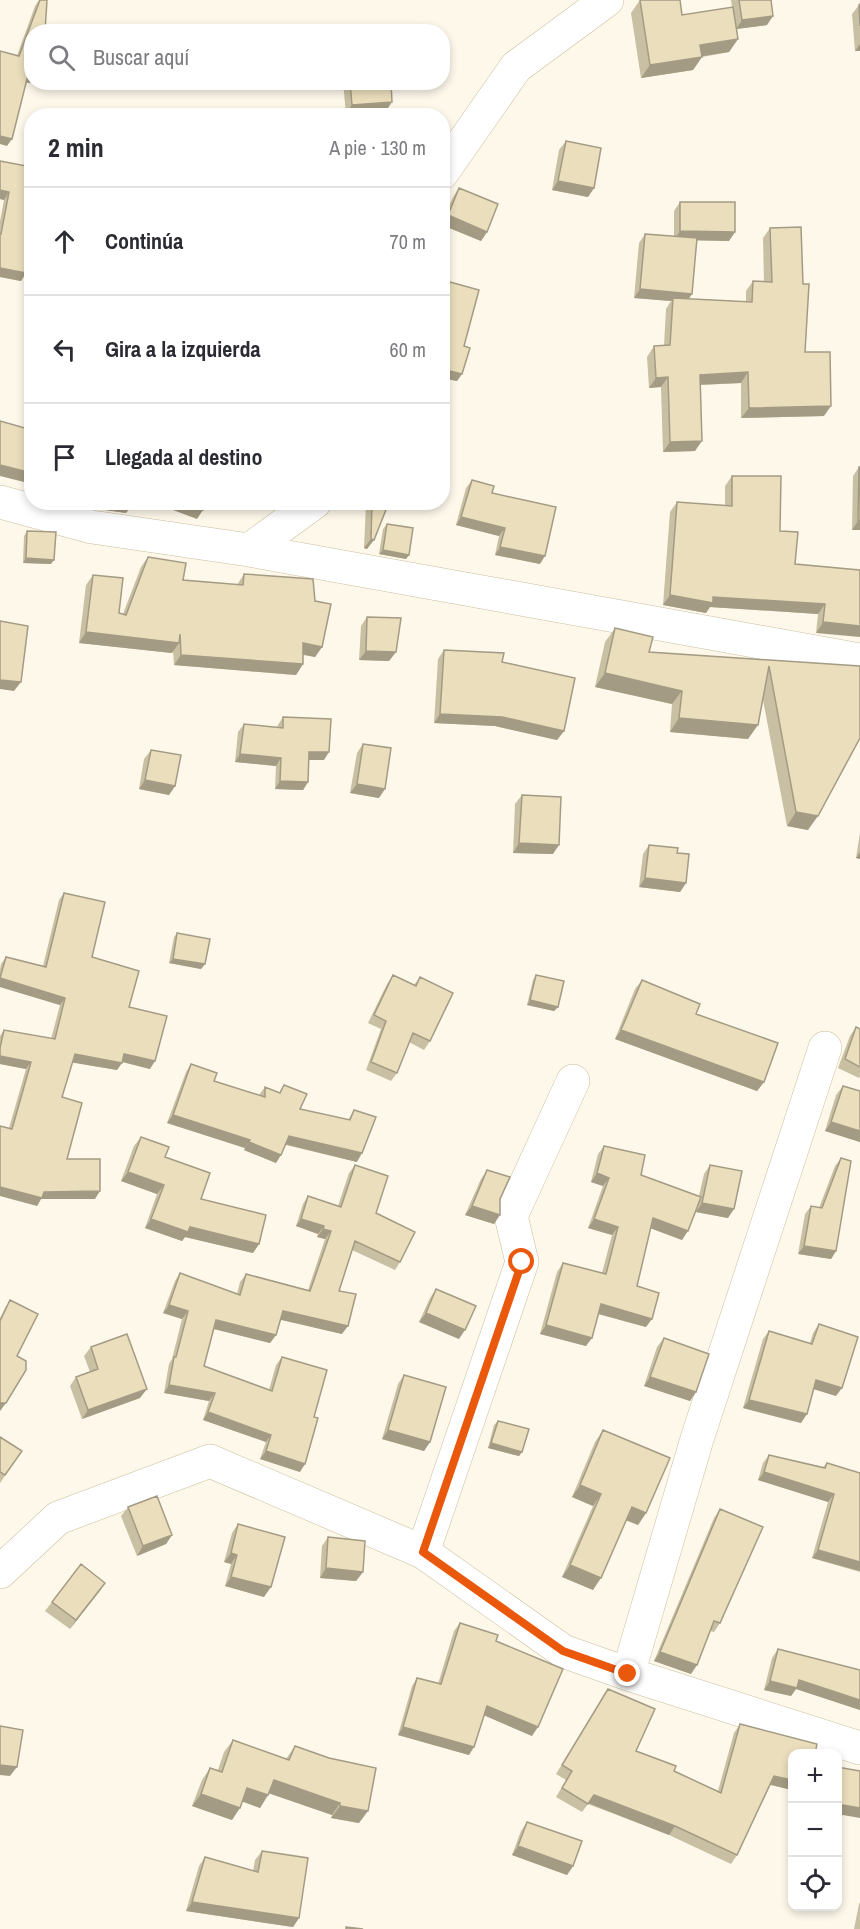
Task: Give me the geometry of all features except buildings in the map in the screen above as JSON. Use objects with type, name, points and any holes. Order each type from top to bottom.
[{"type":"street","points":[[450,162],[516,67],[607,0]]},
{"type":"street","points":[[0,502],[24,509]]},
{"type":"street","points":[[29,510],[92,527],[249,550],[860,660]]},
{"type":"street","points":[[249,550],[304,510]]},
{"type":"street","points":[[628,1674],[697,1440],[825,1048]]},
{"type":"street","points":[[423,1552],[522,1262],[511,1215],[573,1082]]},
{"type":"street","points":[[0,1572],[58,1518],[210,1461],[423,1552],[563,1651],[860,1748]]},
{"type":"route","points":[[522,1262],[423,1552],[563,1651],[628,1674]]}]
